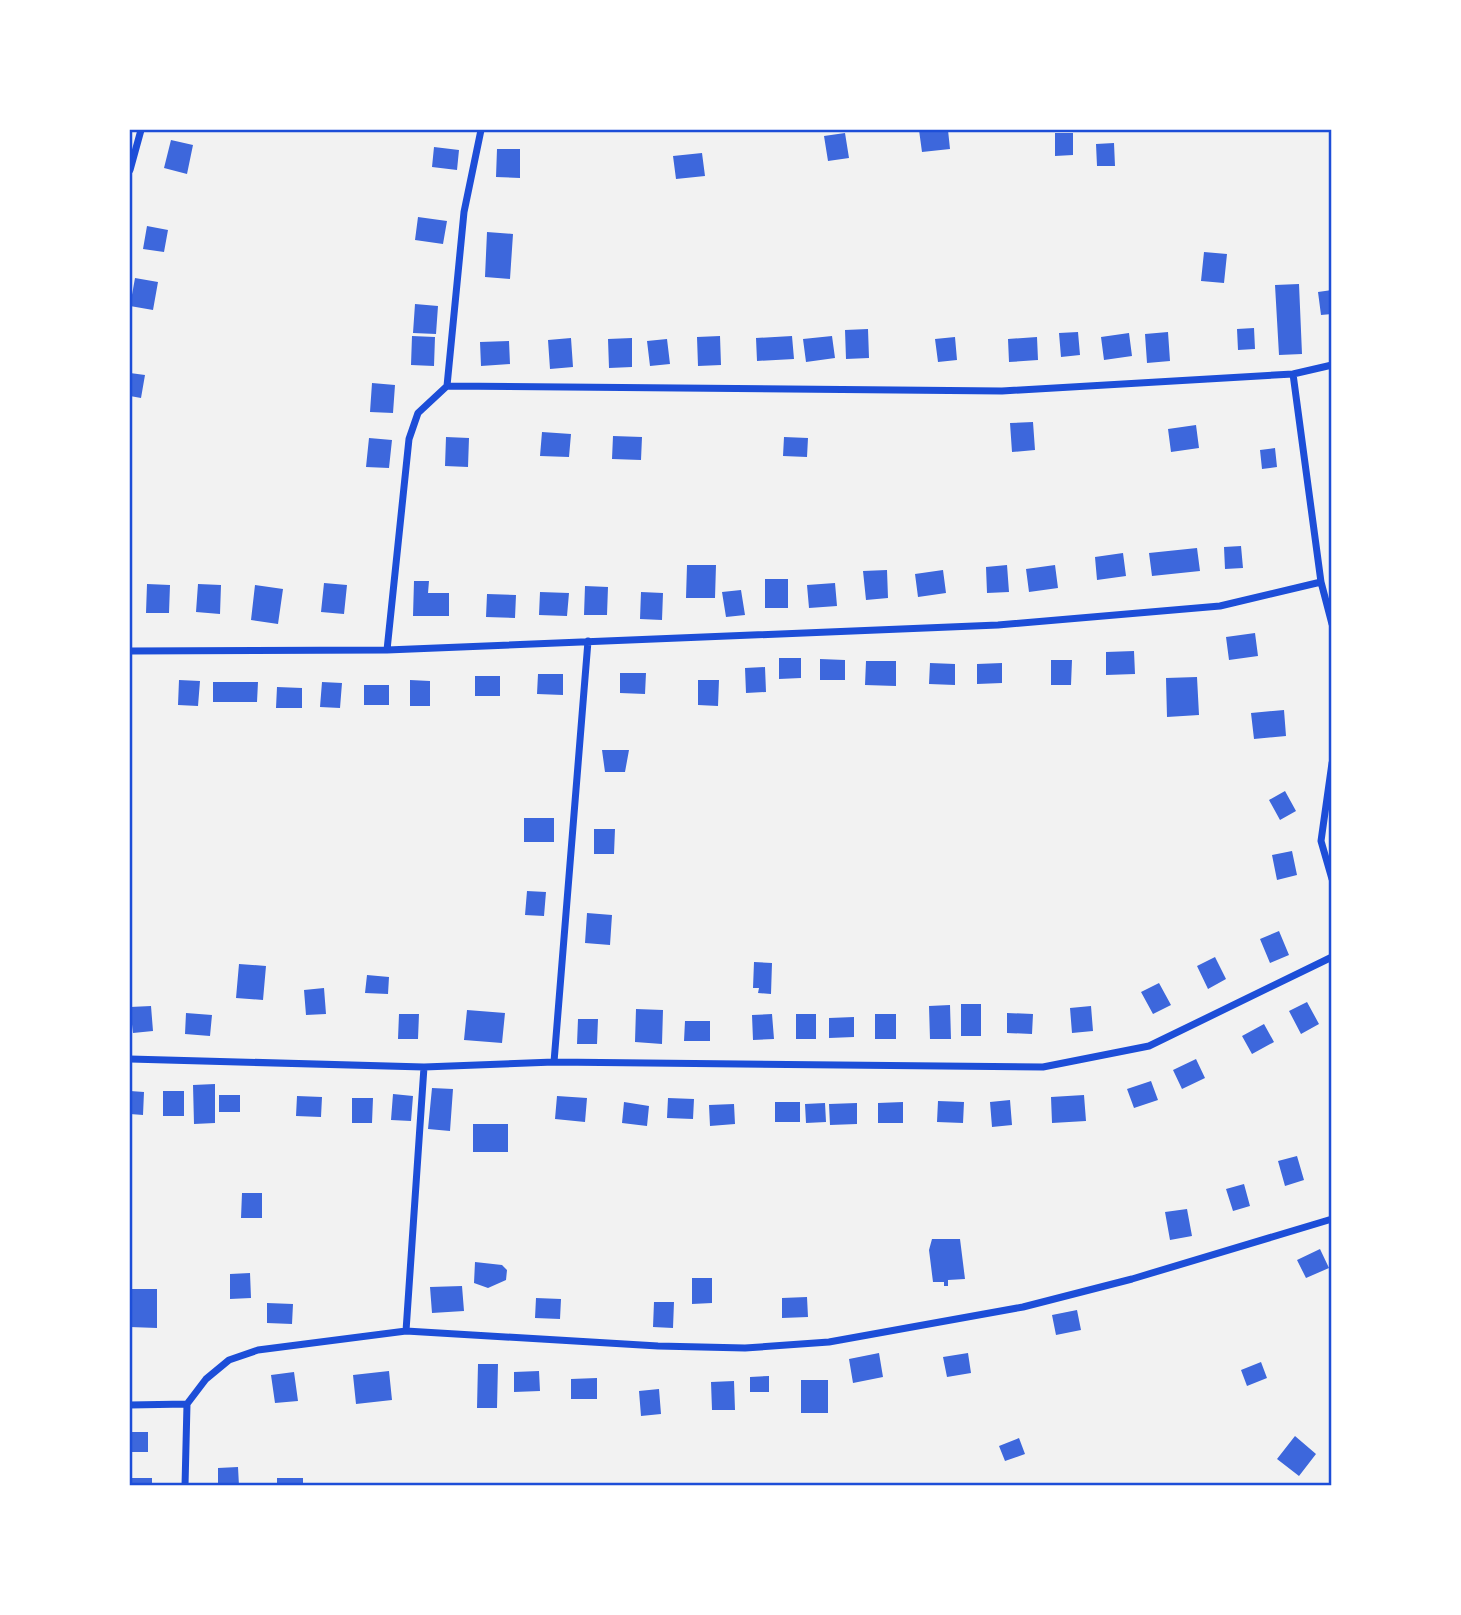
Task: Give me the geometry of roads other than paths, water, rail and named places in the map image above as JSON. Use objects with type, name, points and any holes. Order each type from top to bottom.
[{"type":"street","points":[[130,170],[141,130]]},
{"type":"street","points":[[387,650],[409,439],[418,413],[447,386],[464,212],[481,130]]},
{"type":"street","points":[[447,386],[1002,391],[1293,374],[1332,365]]},
{"type":"street","points":[[1293,374],[1321,582],[1332,624]]},
{"type":"street","points":[[130,651],[387,650],[998,625],[1220,606],[1321,582]]},
{"type":"street","points":[[554,1062],[588,641]]},
{"type":"street","points":[[1332,763],[1321,841],[1332,878]]},
{"type":"street","points":[[130,1059],[425,1067],[554,1062],[1043,1067],[1149,1046],[1332,957]]},
{"type":"street","points":[[406,1331],[425,1067]]},
{"type":"street","points":[[185,1486],[187,1404],[206,1379],[229,1360],[258,1350],[406,1331],[745,1348],[829,1342],[1023,1307],[1132,1279],[1332,1219]]},
{"type":"street","points":[[130,1405],[187,1404]]}]
